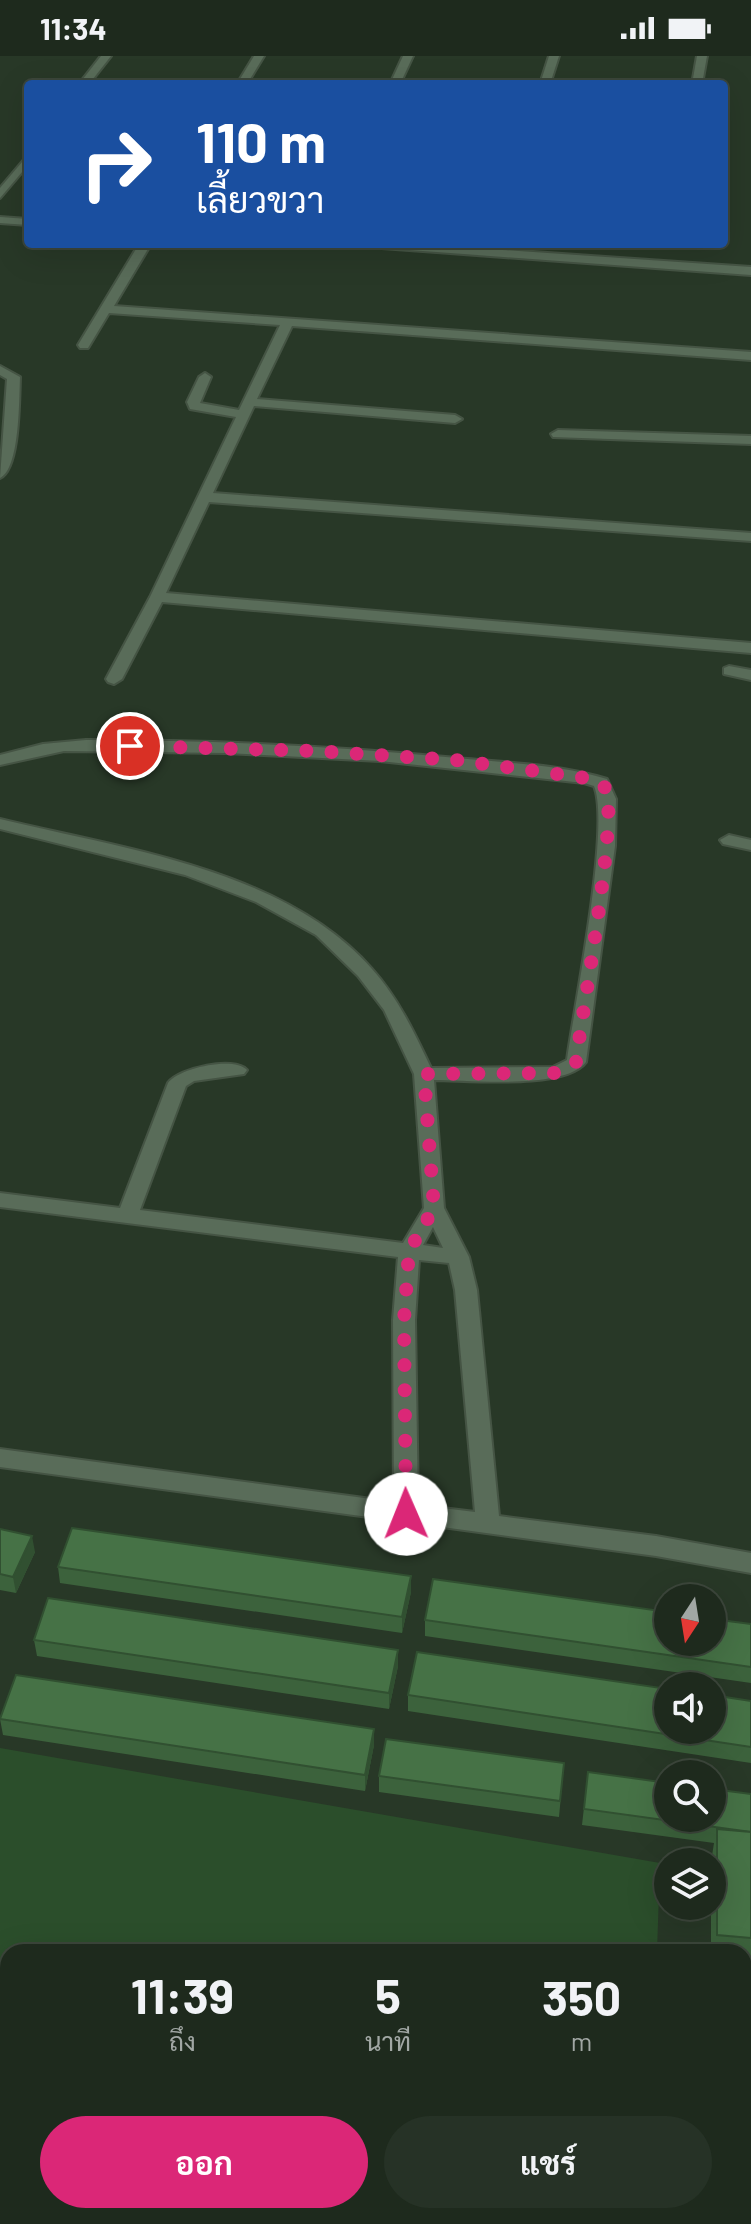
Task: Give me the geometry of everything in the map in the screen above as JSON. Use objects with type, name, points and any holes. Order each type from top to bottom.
[{"type":"street","points":[[87,80],[106,56]]},
{"type":"street","points":[[244,80],[259,56]]},
{"type":"street","points":[[397,80],[408,56]]},
{"type":"street","points":[[546,80],[554,56]]},
{"type":"street","points":[[698,80],[702,56]]},
{"type":"street","points":[[0,195],[24,163]]},
{"type":"street","points":[[0,220],[24,222]]},
{"type":"street","points":[[84,345],[143,248]]},
{"type":"street","points":[[494,248],[665,259],[751,271]]},
{"type":"street","points":[[105,309],[751,356]]},
{"type":"street","points":[[114,679],[157,597],[287,323]]},
{"type":"street","points":[[0,370],[14,377],[0,474]]},
{"type":"street","points":[[205,377],[193,402],[195,406],[455,419]]},
{"type":"street","points":[[558,434],[751,440]]},
{"type":"street","points":[[204,497],[751,537]]},
{"type":"street","points":[[157,597],[751,648]]},
{"type":"street","points":[[729,671],[751,675]]},
{"type":"street","points":[[0,760],[42,748],[77,745],[211,747],[455,760],[586,778],[601,783],[608,799],[606,846],[576,1062],[554,1073],[424,1074]]},
{"type":"street","points":[[0,824],[191,871],[262,898],[322,931],[365,972],[393,1009],[424,1074],[434,1208],[458,1257],[472,1333],[488,1525]]},
{"type":"street","points":[[729,840],[751,845]]},
{"type":"street","points":[[127,1216],[178,1083],[189,1075],[237,1070]]},
{"type":"street","points":[[0,1200],[458,1257]]},
{"type":"street","points":[[406,1514],[404,1320],[409,1251],[434,1208]]},
{"type":"street","points":[[0,1458],[656,1546],[751,1563]]},
{"type":"shaded area","points":[[0,1748],[654,1862],[657,1944],[0,1944]]},
{"type":"building","points":[[72,1528],[411,1576],[402,1617],[58,1567]]},
{"type":"building","points":[[0,1529],[32,1536],[13,1577],[0,1574]]},
{"type":"building","points":[[433,1579],[654,1610],[654,1653],[425,1620]]},
{"type":"building","points":[[48,1598],[398,1650],[389,1693],[34,1640]]},
{"type":"building","points":[[726,1621],[751,1624],[751,1667],[675,1656],[726,1656]]},
{"type":"building","points":[[417,1652],[654,1687],[654,1732],[408,1695]]},
{"type":"building","points":[[16,1675],[374,1729],[365,1775],[0,1719]]},
{"type":"building","points":[[726,1697],[751,1701],[751,1747],[726,1743]]},
{"type":"building","points":[[386,1739],[564,1763],[560,1801],[379,1776]]},
{"type":"building","points":[[588,1772],[654,1781],[654,1819],[584,1809]]},
{"type":"building","points":[[726,1791],[751,1794],[751,1832],[726,1829]]},
{"type":"building","points":[[717,1832],[751,1832],[751,1938],[717,1935],[717,1920],[726,1920],[726,1848],[717,1848]]},
{"type":"route","points":[[130,746],[315,751],[455,760],[586,778],[601,783],[606,789],[606,846],[576,1062],[554,1073],[424,1074],[434,1208],[409,1251],[404,1320],[406,1514]]}]
